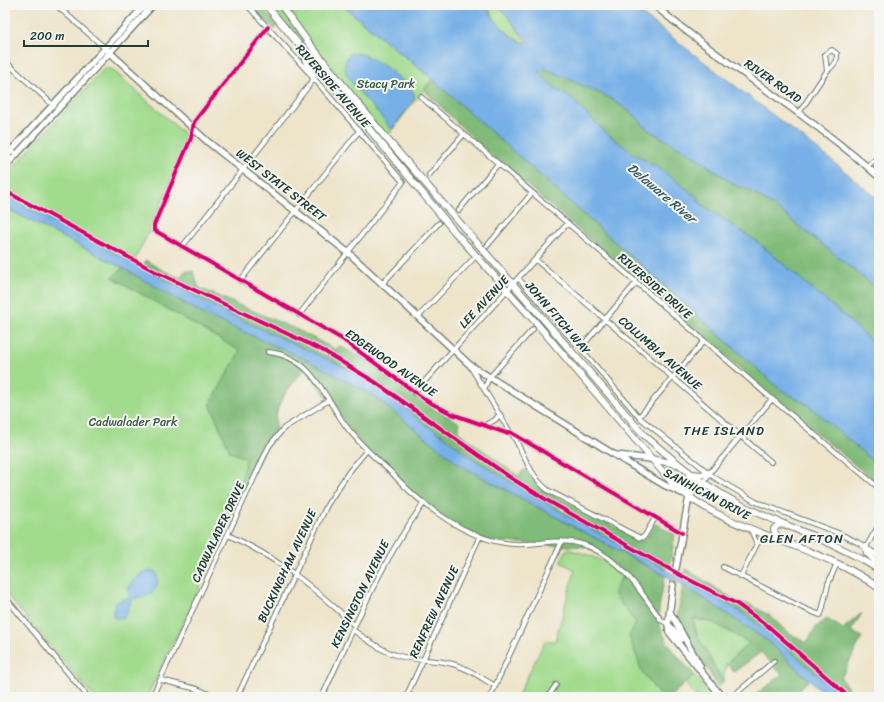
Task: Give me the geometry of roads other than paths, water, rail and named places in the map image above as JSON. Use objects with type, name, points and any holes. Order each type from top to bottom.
[{"type":"highway","name":"JOHN FITCH WAY","points":[[266,5],[450,227],[508,291],[666,476],[687,496]]},
{"type":"highway","name":"JOHN FITCH WAY","points":[[281,5],[308,42],[386,138],[638,429],[690,473],[740,504],[832,543],[879,570]]},
{"type":"highway","points":[[288,32],[307,62],[314,79]]},
{"type":"highway","points":[[652,460],[671,462],[682,466]]},
{"type":"highway","points":[[666,476],[665,470],[671,462]]},
{"type":"highway","points":[[687,496],[692,483],[690,473],[701,475],[709,473]]},
{"type":"highway","name":"SANHICAN DRIVE","points":[[687,496],[751,530],[837,563],[879,588]]},
{"type":"highway","points":[[779,540],[774,529],[778,525],[785,524]]},
{"type":"highway","points":[[866,547],[867,553],[879,564]]},
{"type":"main road","points":[[5,167],[14,152],[55,107],[105,48],[145,5]]},
{"type":"main road","points":[[55,107],[110,53],[153,5]]},
{"type":"main road","name":"RIVER ROAD","points":[[654,5],[720,57],[799,113],[879,177]]},
{"type":"main road","name":"WEST STATE STREET","points":[[105,48],[193,129],[348,253],[470,366]]},
{"type":"main road","points":[[5,157],[14,152]]},
{"type":"main road","name":"SANHICAN DRIVE","points":[[470,366],[664,485],[687,496]]},
{"type":"main road","name":"SANHICAN DRIVE","points":[[614,454],[652,460]]},
{"type":"main road","points":[[676,568],[687,496]]},
{"type":"main road","points":[[673,585],[668,624],[669,632],[722,697]]},
{"type":"main road","points":[[670,611],[702,672]]},
{"type":"main road","points":[[668,624],[690,647]]},
{"type":"street","name":"WEST STATE STREET","points":[[56,5],[105,48]]},
{"type":"street","name":"RIVERSIDE AVENUE","points":[[247,5],[314,79],[403,182],[348,253]]},
{"type":"street","points":[[193,129],[194,122],[198,116],[268,27]]},
{"type":"street","points":[[799,113],[837,58],[837,54],[832,50],[825,54],[827,71]]},
{"type":"street","points":[[5,60],[55,107]]},
{"type":"street","points":[[182,247],[314,79]]},
{"type":"street","name":"RIVERSIDE DRIVE","points":[[421,96],[704,341],[879,488]]},
{"type":"street","name":"EDGEWOOD AVENUE","points":[[193,129],[191,138],[154,225],[155,232],[299,314],[363,354],[414,393],[444,411],[506,433],[511,432],[682,533]]},
{"type":"street","points":[[240,280],[359,131]]},
{"type":"street","points":[[429,175],[464,134]]},
{"type":"street","points":[[5,144],[14,152]]},
{"type":"street","points":[[867,166],[879,158]]},
{"type":"street","points":[[459,210],[498,164]]},
{"type":"street","points":[[487,246],[532,193]]},
{"type":"street","points":[[382,284],[439,223]]},
{"type":"street","name":"LEE AVENUE","points":[[414,393],[519,279],[568,223]]},
{"type":"street","points":[[299,314],[348,253]]},
{"type":"street","points":[[418,317],[473,259]]},
{"type":"street","name":"COLUMBIA AVENUE","points":[[536,260],[770,462]]},
{"type":"street","points":[[519,279],[574,343],[580,345],[584,344]]},
{"type":"street","points":[[636,282],[584,344],[582,352],[639,417],[709,473],[756,502],[838,533],[866,547],[879,556]]},
{"type":"street","points":[[484,389],[489,378],[533,329]]},
{"type":"street","points":[[639,417],[704,341]]},
{"type":"street","points":[[268,352],[287,357],[305,367],[319,381],[329,400],[350,431],[367,450],[424,503],[448,520],[480,536],[500,542],[523,544],[562,541],[585,545],[614,562],[628,576],[661,620],[668,624]]},
{"type":"street","name":"WEST STATE STREET","points":[[470,366],[511,432],[539,482],[549,490],[640,538],[644,537],[655,518]]},
{"type":"street","points":[[687,496],[709,476],[709,473],[772,399]]},
{"type":"street","name":"CADWALADER DRIVE","points":[[152,697],[273,441],[291,422],[329,400]]},
{"type":"street","points":[[485,425],[495,420],[500,414]]},
{"type":"street","name":"BUCKINGHAM AVENUE","points":[[237,697],[336,489],[367,450]]},
{"type":"street","name":"KENSINGTON AVENUE","points":[[322,697],[395,545],[424,503]]},
{"type":"street","points":[[866,547],[879,525]]},
{"type":"street","points":[[741,576],[756,545],[756,538],[751,530]]},
{"type":"street","points":[[228,535],[255,548],[295,573],[318,591],[372,644],[391,653],[422,660],[453,664],[474,673],[495,686]]},
{"type":"street","name":"RENFREW AVENUE","points":[[406,697],[480,536]]},
{"type":"street","points":[[756,545],[765,539],[772,537]]},
{"type":"street","points":[[490,697],[562,541]]},
{"type":"street","points":[[723,566],[803,608],[820,615],[824,606],[828,584],[837,563]]},
{"type":"street","points":[[5,597],[88,697]]},
{"type":"street","points":[[732,697],[774,661]]},
{"type":"street","points":[[879,666],[879,678]]},
{"type":"street","points":[[160,680],[197,689],[216,697]]},
{"type":"street","points":[[548,697],[556,685]]},
{"type":"water","name":"Delaware River","points":[[342,5],[487,5],[492,16],[508,34],[521,42],[526,43],[528,41],[498,5],[630,5],[830,159],[879,200],[879,290],[779,210],[744,187],[738,187],[688,152],[648,130],[634,114],[608,97],[546,69],[539,72],[555,88],[574,100],[580,108],[610,136],[634,154],[660,169],[697,197],[701,204],[760,244],[858,328],[879,350],[879,466],[808,405],[781,390],[432,79]]},
{"type":"water","points":[[357,53],[380,63],[403,81],[414,93],[414,99],[393,128],[390,128],[357,90],[347,74],[345,62],[350,54]]},
{"type":"water","points":[[5,196],[131,261],[226,313],[360,375],[391,395],[425,424],[444,436],[472,458],[566,515],[741,612],[766,630],[843,697],[828,697],[768,641],[683,585],[463,467],[372,395],[307,360],[205,315],[123,268],[5,208]]},
{"type":"water","points":[[147,571],[155,571],[158,582],[156,587],[149,594],[139,598],[133,598],[124,618],[114,618],[113,611],[115,603],[120,600],[127,599],[130,596],[129,588],[133,581]]},
{"type":"tunnel","points":[[673,585],[676,568]]},
{"type":"district","name":"THE ISLAND","points":[[724,430]]},
{"type":"district","name":"GLEN AFTON","points":[[802,538]]},
{"type":"park label","name":"Stacy Park","points":[[386,84]]},
{"type":"park label","name":"Cadwalader Park","points":[[133,422]]}]
